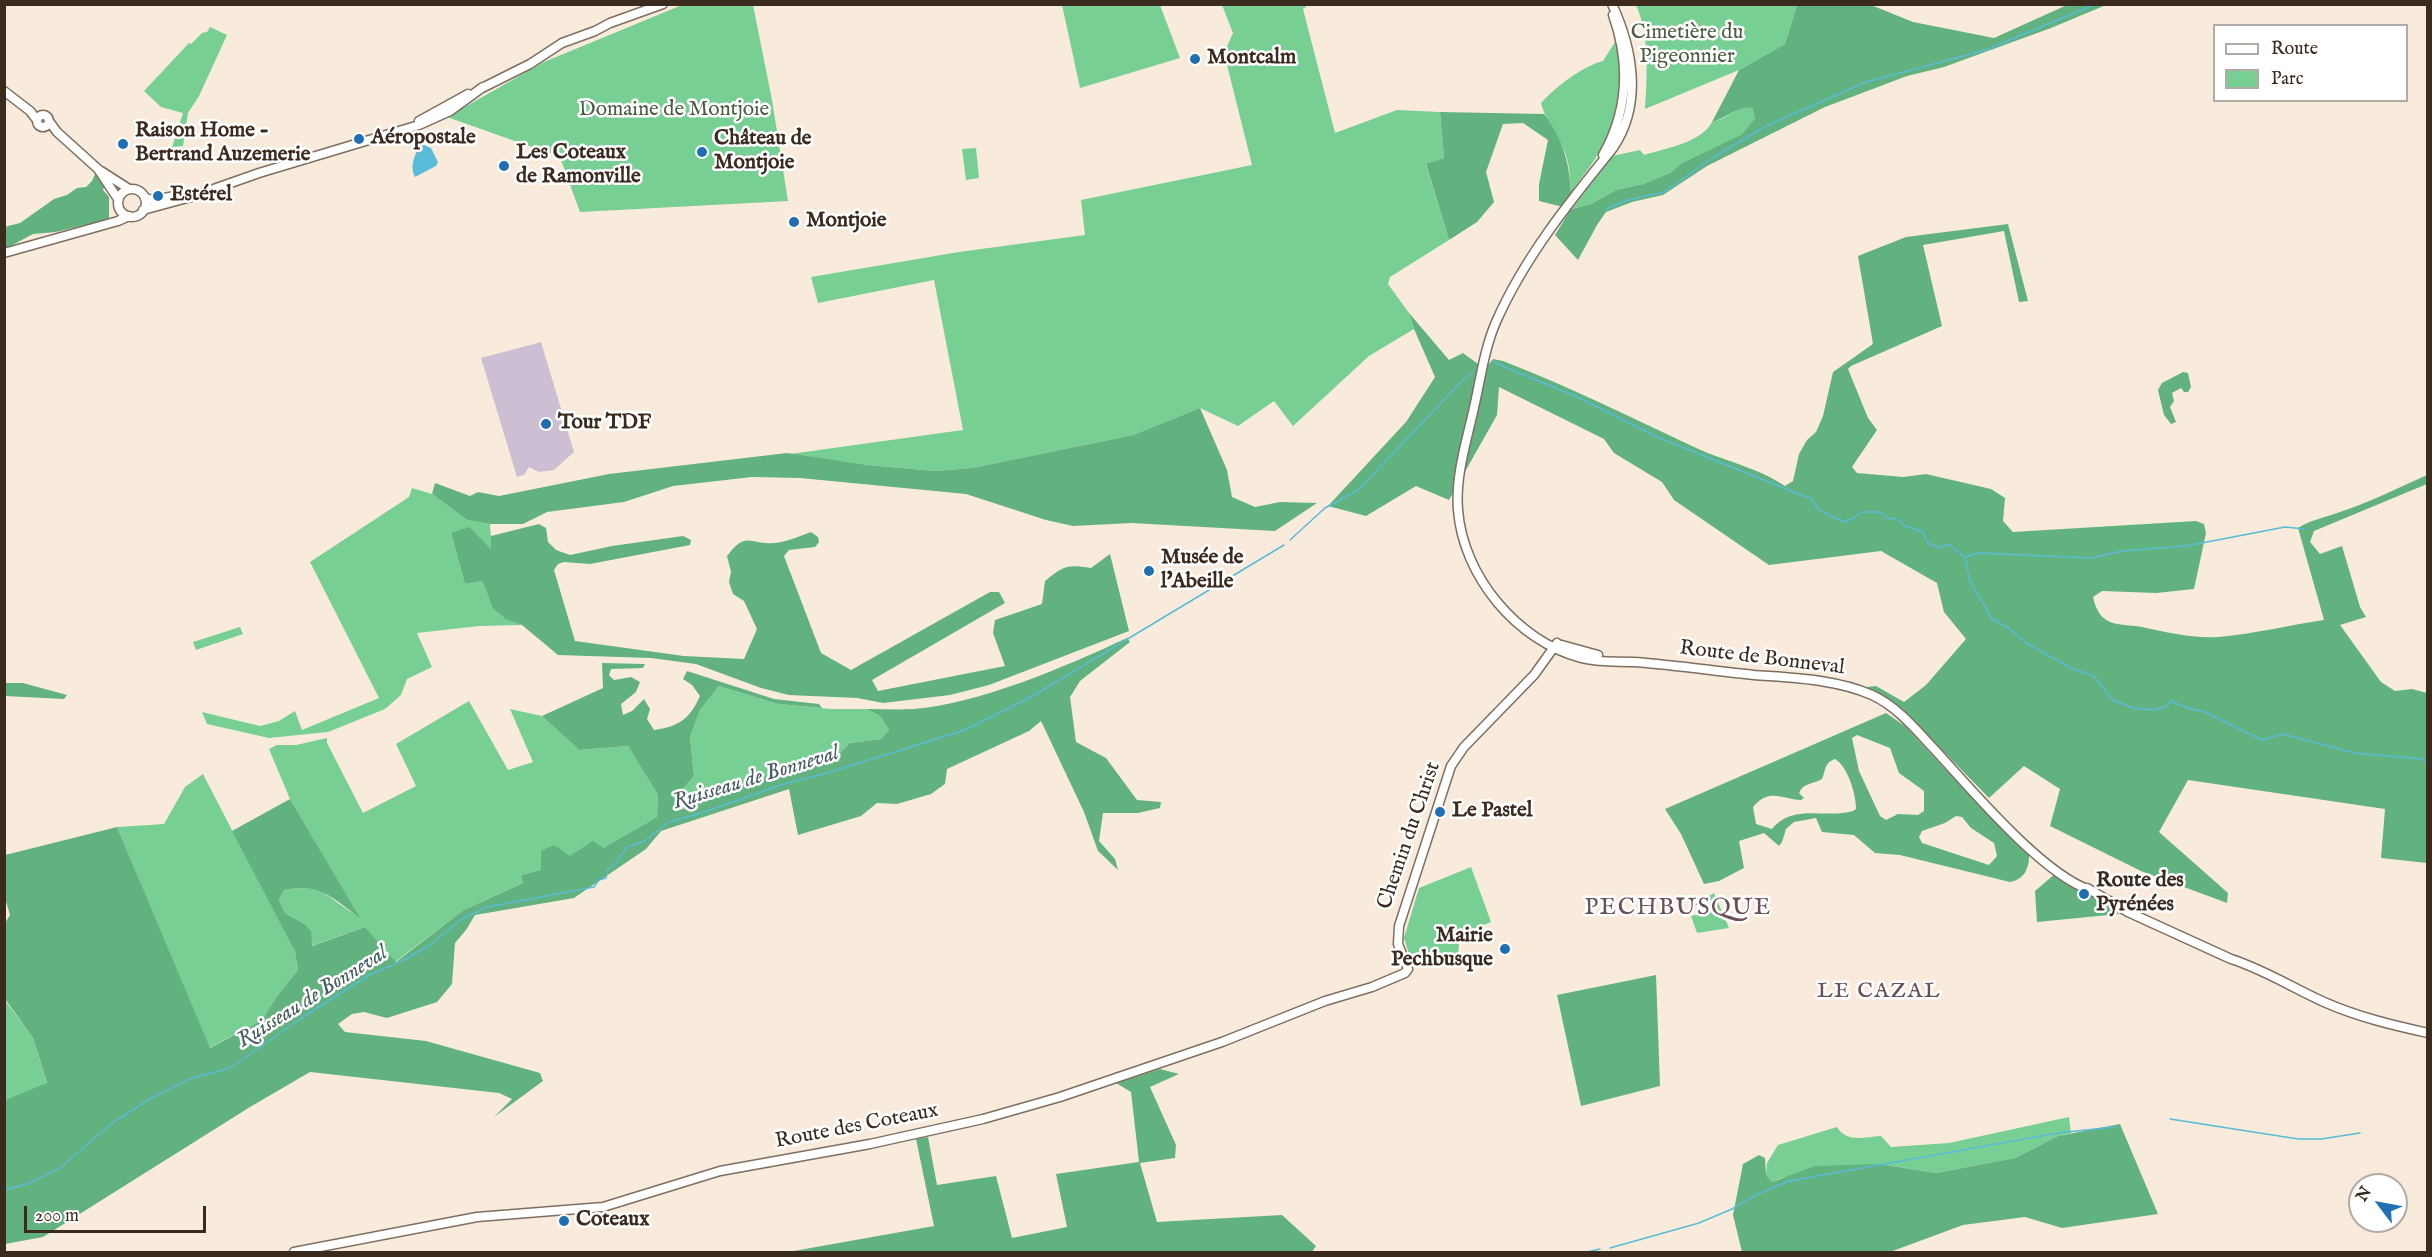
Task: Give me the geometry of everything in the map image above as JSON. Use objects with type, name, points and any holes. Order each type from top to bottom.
[{"type":"street","points":[[4,253],[138,215],[143,210],[419,125],[450,111],[483,87],[543,55],[597,35],[618,21],[663,4]]},
{"type":"street","name":"Route de Bonneval","points":[[1610,4],[1623,50],[1626,74],[1619,118],[1611,140],[1587,181],[1537,249],[1503,308],[1491,336],[1462,463],[1458,508],[1462,534],[1476,567],[1504,609],[1556,646],[1589,654],[1633,662],[1805,679],[1853,688],[1871,694],[1902,715],[2011,830],[2046,860],[2136,919],[2350,1013],[2427,1033]]},
{"type":"street","points":[[4,91],[43,120],[98,169],[129,189],[138,190],[145,198],[153,200],[208,190]]},
{"type":"street","points":[[98,169],[129,216]]},
{"type":"street","points":[[110,223],[121,194],[129,189]]},
{"type":"street","points":[[143,210],[145,198]]},
{"type":"street","name":"Chemin du Christ","points":[[1408,969],[1398,944],[1399,926],[1451,766],[1464,747],[1511,699],[1556,646]]},
{"type":"street","name":"Route des Coteaux","points":[[294,1252],[477,1217],[603,1207],[720,1171],[880,1142],[983,1119],[1059,1097],[1222,1042],[1325,1001],[1383,983],[1405,973],[1408,969]]},
{"type":"shaded area","points":[[541,342],[574,452],[554,470],[539,472],[529,467],[524,475],[517,477],[481,358]]},
{"type":"green space","name":"Domaine de Montjoie","points":[[682,5],[753,5],[772,100],[788,201],[580,212],[560,157],[447,117],[544,62]]},
{"type":"green space","points":[[1062,5],[1160,5],[1180,58],[1080,88]]},
{"type":"green space","points":[[1222,5],[1308,5],[1303,9],[1335,133],[1397,110],[1440,112],[1444,158],[1426,165],[1449,240],[1390,277],[1388,284],[1409,313],[1414,329],[1369,356],[1293,426],[1274,401],[1238,426],[1200,408],[1133,435],[972,468],[935,471],[868,465],[790,454],[963,430],[934,280],[818,303],[811,277],[959,252],[1085,235],[1081,200],[1252,165],[1224,53],[1233,33]]},
{"type":"green space","name":"Cimetière du Pigeonnier","points":[[1636,5],[1797,5],[1785,44],[1739,70],[1645,109],[1646,43]]},
{"type":"green space","points":[[1797,5],[1871,5],[1913,22],[1994,38],[2067,5],[2106,5],[2051,28],[1944,67],[1907,76],[1825,107],[1707,166],[1663,195],[1632,202],[1606,212],[1578,260],[1555,235],[1571,209],[1539,201],[1539,184],[1548,140],[1523,123],[1503,124],[1486,172],[1494,202],[1477,222],[1449,240],[1426,164],[1444,158],[1440,112],[1544,114],[1563,148],[1570,182],[1572,209],[1591,204],[1616,190],[1643,184],[1670,173],[1682,163],[1742,134],[1755,118],[1752,108],[1736,110],[1712,122],[1739,70],[1785,44]]},
{"type":"green space","points":[[210,27],[227,35],[199,96],[188,113],[183,146],[172,147],[183,113],[161,107],[144,91],[189,43],[191,44],[202,33],[207,32]]},
{"type":"green space","points":[[1615,42],[1619,83],[1613,121],[1600,151],[1571,193],[1566,155],[1541,103],[1570,78],[1603,61]]},
{"type":"green space","points":[[1741,107],[1752,108],[1755,118],[1742,134],[1682,163],[1670,173],[1643,184],[1616,190],[1591,204],[1572,209],[1612,156],[1640,150],[1644,155],[1682,144],[1700,135],[1712,122],[1722,119]]},
{"type":"green space","points":[[976,148],[979,178],[966,180],[962,149]]},
{"type":"green space","points":[[95,174],[99,174],[105,184],[103,190],[109,197],[109,219],[56,232],[33,234],[5,249],[4,227],[20,223],[54,199],[67,195],[77,188],[86,187]]},
{"type":"green space","points":[[2008,224],[2028,301],[2019,302],[2004,231],[1923,245],[1942,326],[1848,369],[1868,418],[1877,430],[1852,467],[1857,473],[1903,477],[1926,474],[1991,489],[2005,498],[2003,521],[2013,532],[2196,521],[2204,524],[2206,533],[2194,589],[2156,593],[2102,591],[2093,597],[2100,614],[2111,622],[2200,637],[2245,634],[2324,620],[2298,528],[2371,500],[2427,475],[2427,484],[2314,531],[2310,542],[2320,554],[2342,546],[2360,607],[2366,617],[2340,625],[2381,682],[2395,691],[2412,689],[2427,693],[2427,863],[2381,858],[2385,809],[2188,780],[2159,832],[2228,893],[2227,903],[2141,871],[2050,826],[2060,789],[2024,766],[1989,798],[1901,708],[1866,687],[1876,686],[1904,702],[1926,685],[1966,639],[1944,612],[1937,583],[1881,551],[1769,565],[1674,500],[1662,482],[1614,453],[1604,439],[1499,387],[1497,415],[1449,500],[1416,486],[1366,516],[1328,506],[1406,422],[1435,377],[1409,313],[1449,360],[1463,353],[1485,369],[1493,359],[1503,361],[1575,391],[1704,451],[1763,474],[1785,486],[1793,481],[1799,454],[1807,440],[1816,432],[1823,416],[1833,372],[1873,344],[1858,256],[1906,237]]},
{"type":"green space","points":[[2183,372],[2188,373],[2191,387],[2188,392],[2184,392],[2181,388],[2172,393],[2174,401],[2170,407],[2176,422],[2171,424],[2164,415],[2158,390],[2162,383]]},
{"type":"green space","points":[[1200,408],[1227,470],[1232,497],[1255,507],[1280,502],[1317,503],[1275,531],[1132,523],[1073,526],[1046,520],[966,494],[800,478],[752,477],[673,486],[624,502],[547,512],[523,524],[490,524],[467,520],[432,494],[435,483],[470,496],[478,492],[499,496],[609,474],[787,453],[868,465],[935,471],[972,468],[1133,435]]},
{"type":"green space","points":[[412,488],[432,494],[467,520],[490,524],[492,550],[451,533],[465,584],[482,581],[496,609],[522,625],[479,626],[417,633],[432,667],[407,679],[401,695],[385,709],[328,732],[269,738],[207,724],[202,712],[260,726],[279,721],[295,711],[302,730],[379,698],[310,562],[409,497]]},
{"type":"green space","points":[[539,524],[546,528],[548,542],[556,550],[570,555],[612,546],[683,536],[691,540],[690,545],[590,564],[564,562],[558,564],[554,570],[575,641],[684,656],[744,659],[757,629],[744,601],[733,594],[729,582],[731,572],[727,556],[739,543],[744,541],[779,542],[811,532],[818,537],[819,542],[815,547],[789,550],[784,556],[821,653],[851,670],[990,592],[999,592],[1005,603],[872,680],[878,691],[1005,666],[993,633],[995,620],[1042,604],[1045,581],[1061,569],[1071,566],[1091,568],[1110,554],[1129,631],[989,685],[950,695],[883,703],[857,698],[789,695],[761,688],[696,664],[651,658],[558,655],[522,625],[506,619],[493,608],[482,581],[465,584],[451,533],[469,527],[491,549],[491,536]]},
{"type":"green space","points":[[240,627],[243,634],[196,650],[193,642]]},
{"type":"green space","points":[[1127,638],[1130,642],[1080,681],[1070,697],[1076,742],[1106,758],[1137,800],[1161,802],[1160,808],[1138,813],[1103,813],[1099,841],[1115,859],[1118,870],[1098,851],[1084,812],[1041,721],[1029,731],[947,769],[945,784],[931,794],[897,804],[877,803],[861,816],[798,835],[789,789],[661,831],[646,849],[574,898],[475,915],[455,943],[452,984],[437,1002],[387,1018],[364,1012],[352,1014],[338,1024],[345,1032],[426,1041],[540,1073],[543,1081],[494,1117],[512,1099],[499,1093],[310,1072],[43,1237],[5,1244],[5,1100],[47,1083],[33,1038],[5,999],[5,923],[10,915],[5,898],[5,855],[117,827],[210,1048],[262,1020],[277,996],[298,970],[295,952],[232,831],[290,799],[360,918],[333,898],[307,888],[284,890],[279,900],[285,913],[303,923],[311,931],[312,946],[365,927],[396,962],[462,911],[523,883],[521,875],[541,870],[541,851],[554,845],[570,856],[593,841],[603,848],[657,817],[658,795],[628,746],[579,750],[542,716],[603,688],[602,663],[645,664],[643,668],[611,669],[609,675],[614,680],[631,677],[640,682],[636,692],[621,704],[623,715],[632,711],[644,699],[650,709],[647,719],[654,730],[677,724],[692,711],[696,704],[700,696],[692,685],[683,679],[687,671],[774,699],[819,704],[822,708],[778,704],[719,686],[700,710],[690,737],[694,776],[676,797],[677,811],[801,762],[829,764],[850,743],[881,739],[889,730],[880,716],[866,709],[913,709],[966,700],[1022,682]]},
{"type":"green space","points":[[4,683],[23,683],[67,695],[64,699],[5,696]]},
{"type":"green space","points":[[719,686],[778,704],[832,709],[866,709],[880,716],[889,730],[881,739],[850,743],[829,764],[801,763],[676,811],[676,797],[694,776],[690,737],[700,710]]},
{"type":"green space","points":[[469,701],[508,770],[533,762],[510,709],[542,716],[579,750],[628,746],[658,795],[657,817],[603,848],[570,856],[541,870],[521,875],[523,883],[462,911],[395,962],[365,927],[311,946],[303,923],[285,913],[279,900],[284,890],[298,888],[318,891],[358,916],[290,799],[269,749],[277,745],[296,745],[327,738],[327,743],[363,813],[416,786],[396,744]]},
{"type":"green space","points":[[1886,713],[1905,726],[1972,798],[2029,851],[2029,862],[2023,875],[2010,882],[1900,855],[1875,853],[1854,835],[1822,832],[1816,818],[1794,822],[1786,829],[1779,846],[1764,833],[1739,841],[1744,868],[1719,881],[1704,884],[1681,834],[1665,809]],"holes":[[[1857,735],[1890,748],[1899,773],[1924,791],[1924,811],[1918,815],[1898,814],[1886,820],[1880,816],[1859,771],[1852,738]],[[1835,759],[1844,768],[1853,789],[1856,809],[1843,813],[1810,813],[1790,816],[1780,821],[1772,829],[1756,824],[1753,807],[1759,801],[1771,796],[1801,800],[1804,798],[1799,793],[1801,790],[1806,785],[1822,779],[1831,761]],[[1956,816],[1962,817],[1971,828],[1994,843],[1997,856],[1989,865],[1922,843],[1919,837],[1922,831],[1945,823]]]},
{"type":"green space","points":[[203,774],[295,952],[298,970],[277,996],[262,1020],[209,1048],[117,827],[164,824],[185,787]]},
{"type":"green space","points":[[1471,867],[1491,922],[1460,935],[1458,954],[1412,964],[1404,938],[1419,888]]},
{"type":"green space","points":[[2056,873],[2119,914],[2037,922],[2035,891]]},
{"type":"green space","points":[[1714,893],[1729,928],[1697,933],[1691,916],[1705,913],[1702,905],[1695,904]]},
{"type":"green space","points":[[1656,975],[1660,1086],[1581,1106],[1557,995]]},
{"type":"green space","points":[[4,999],[33,1038],[47,1084],[5,1100]]},
{"type":"green space","points":[[1160,1069],[1179,1074],[1150,1087],[1176,1145],[1175,1158],[1140,1163],[1157,1222],[1282,1215],[1316,1246],[1312,1252],[788,1252],[934,1226],[916,1139],[928,1137],[937,1185],[996,1176],[1012,1238],[1067,1227],[1056,1174],[1139,1162],[1131,1092],[1116,1083]]},
{"type":"green space","points":[[2069,1117],[2071,1133],[2058,1136],[2015,1158],[1936,1173],[1880,1164],[1781,1178],[1772,1182],[1766,1175],[1767,1163],[1778,1145],[1837,1127],[1851,1137],[1881,1136],[1891,1147],[1949,1143]]},
{"type":"green space","points":[[2120,1124],[2158,1214],[2062,1228],[2025,1217],[1963,1225],[1890,1252],[1742,1252],[1733,1215],[1743,1164],[1759,1155],[1765,1158],[1766,1175],[1772,1182],[1815,1166],[1880,1164],[1936,1173],[2015,1158],[2058,1136]]},
{"type":"water","points":[[422,144],[431,148],[438,162],[436,166],[415,177],[414,160]]},
{"type":"waterway","name":"Ruisseau de Bonneval","points":[[1606,209],[1628,200],[1664,192],[1714,157],[1766,126],[1866,82],[1986,50],[2096,4]]},
{"type":"waterway","points":[[1493,362],[1575,396],[1657,437],[1811,499],[1819,510],[1844,522],[1861,512],[1880,512],[1889,519],[1895,518],[1905,526],[1923,532],[1928,543],[1939,548],[1948,544],[1965,557],[1970,581],[1992,619],[2010,629],[2026,643],[2071,668],[2094,676],[2113,700],[2133,708],[2153,710],[2167,706],[2171,701],[2187,708],[2203,711],[2262,740],[2283,734],[2354,753],[2422,759],[2428,763]]},
{"type":"waterway","name":"Ruisseau de Bonneval","points":[[1290,540],[1325,508],[1358,490],[1463,380],[1474,372]]},
{"type":"waterway","points":[[1965,557],[1978,553],[2091,558],[2122,551],[2186,546],[2285,527],[2305,529]]},
{"type":"waterway","name":"Ruisseau de Bonneval","points":[[4,1190],[27,1184],[60,1168],[112,1123],[153,1097],[189,1079],[230,1068],[369,975],[402,961],[430,945],[462,919],[487,907],[594,887],[599,880],[606,878],[608,869],[615,864],[627,847],[645,841],[669,822],[784,784],[965,730],[1031,697],[1284,545]]},
{"type":"waterway","points":[[2170,1119],[2298,1139],[2321,1139],[2360,1133]]},
{"type":"waterway","points":[[1610,1248],[1699,1223],[1789,1181],[2058,1133],[2114,1127]]},
{"type":"waterway","points":[[1587,1252],[1600,1249]]},
{"type":"place","name":"Montcalm","points":[[1195,59]]},
{"type":"place","name":"Aéropostale","points":[[359,139]]},
{"type":"place","name":"Raison Home - Bertrand Auzemerie","points":[[123,144]]},
{"type":"place","name":"Château de Montjoie","points":[[702,152]]},
{"type":"place","name":"Les Coteaux de Ramonville","points":[[504,166]]},
{"type":"place","name":"Estérel","points":[[158,196]]},
{"type":"place","name":"Montjoie","points":[[794,222]]},
{"type":"place","name":"Tour TDF","points":[[546,424]]},
{"type":"place","name":"Musée de l'Abeille","points":[[1149,571]]},
{"type":"place","name":"Le Pastel","points":[[1440,812]]},
{"type":"place","name":"Route des Pyrénées","points":[[2084,894]]},
{"type":"place","name":"Mairie Pechbusque","points":[[1505,949]]},
{"type":"place","name":"Coteaux","points":[[564,1221]]},
{"type":"district","name":"PECHBUSQUE","points":[[1678,909]]},
{"type":"district","name":"LE CAZAL","points":[[1879,992]]}]
